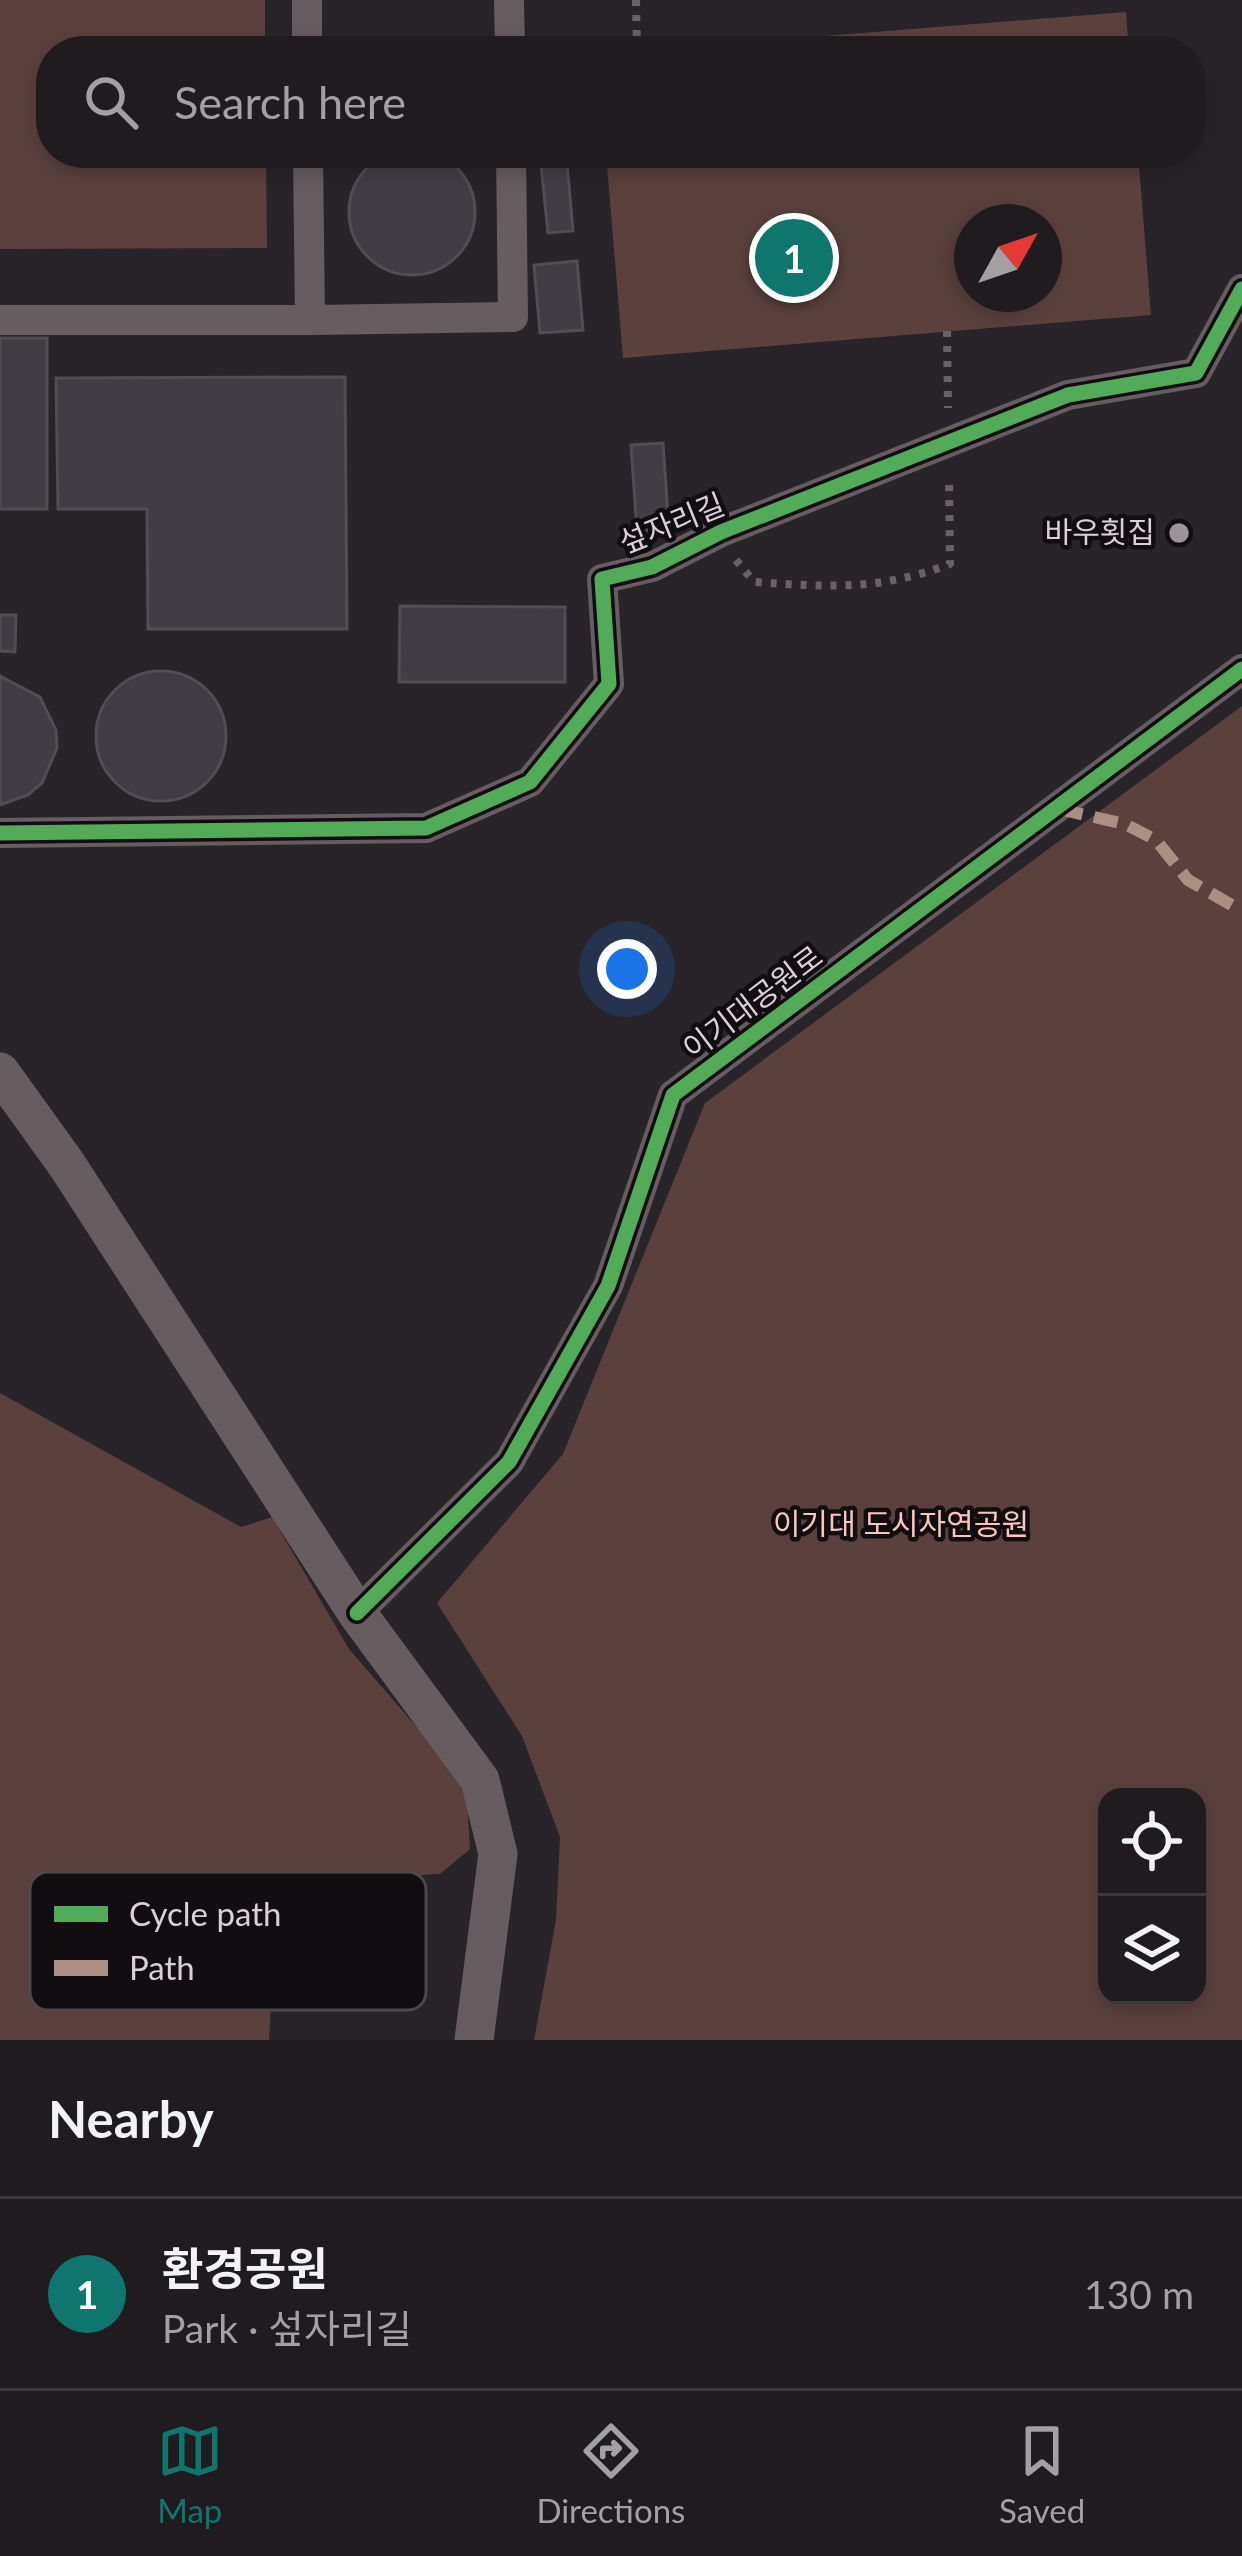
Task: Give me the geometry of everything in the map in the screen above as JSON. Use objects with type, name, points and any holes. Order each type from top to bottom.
[{"type":"street","points":[[307,0],[307,36]]},
{"type":"street","points":[[509,0],[510,36]]},
{"type":"street","points":[[308,168],[310,320]]},
{"type":"street","points":[[0,320],[512,317],[511,168]]},
{"type":"street","name":"섶자리길","points":[[0,833],[426,828],[530,782],[609,684],[602,579],[652,567],[721,532],[1068,395],[1196,373],[1242,289]]},
{"type":"street","name":"이기대공원로","points":[[357,1613],[509,1462],[608,1286],[673,1095],[1242,669]]},
{"type":"street","points":[[0,1072],[67,1165],[357,1613],[480,1780],[498,1854],[474,2040]]},
{"type":"path","points":[[636,0],[637,36]]},
{"type":"path","points":[[721,532],[754,582],[899,584],[950,564]]},
{"type":"green space","points":[[0,0],[265,0],[265,36],[36,36],[36,168],[266,168],[267,248],[0,249]]},
{"type":"green space","points":[[1126,12],[1128,36],[825,36]]},
{"type":"green space","points":[[607,168],[1139,168],[1151,315],[623,358]]},
{"type":"green space","name":"이기대 도시자연공원","points":[[1242,706],[1242,2040],[534,2040],[556,1920],[560,1837],[522,1736],[437,1603],[563,1454],[705,1103]]},
{"type":"green space","points":[[0,1393],[241,1527],[272,1517],[349,1649],[453,1769],[467,1801],[470,1849],[440,1874],[426,1875],[30,1872],[30,2010],[271,2010],[269,2040],[0,2040]]},
{"type":"building","points":[[366,168],[458,168],[474,200],[474,224],[464,247],[447,264],[424,274],[400,274],[377,264],[360,247],[350,224],[350,200]]},
{"type":"building","points":[[541,168],[567,168],[573,231],[548,233]]},
{"type":"building","points":[[577,261],[583,330],[540,333],[534,265]]},
{"type":"building","points":[[0,338],[47,338],[47,509],[0,509]]},
{"type":"building","points":[[345,377],[347,629],[148,629],[147,509],[58,509],[56,378]]},
{"type":"building","points":[[663,443],[669,529],[637,531],[631,445]]},
{"type":"building","points":[[400,606],[565,607],[565,682],[399,682]]},
{"type":"building","points":[[0,615],[16,615],[15,652],[0,651]]},
{"type":"building","points":[[161,671],[186,676],[207,690],[221,711],[226,736],[221,761],[207,782],[186,796],[161,801],[136,796],[115,782],[101,761],[96,736],[101,711],[115,690],[136,676]]},
{"type":"building","points":[[0,676],[40,697],[56,730],[57,748],[42,783],[28,795],[0,805]]},
{"type":"marked path","points":[[1059,809],[1125,824],[1156,840],[1188,880],[1242,911]]},
{"type":"cycle path","points":[[0,833],[426,828],[530,782],[609,684],[602,579],[652,567],[721,532],[1068,395],[1196,373],[1242,289]]},
{"type":"cycle path","points":[[357,1613],[509,1462],[608,1286],[673,1095],[1242,669]]},
{"type":"place","name":"환경공원","points":[[794,258]]},
{"type":"place","name":"바우횟집","points":[[1179,533]]}]
